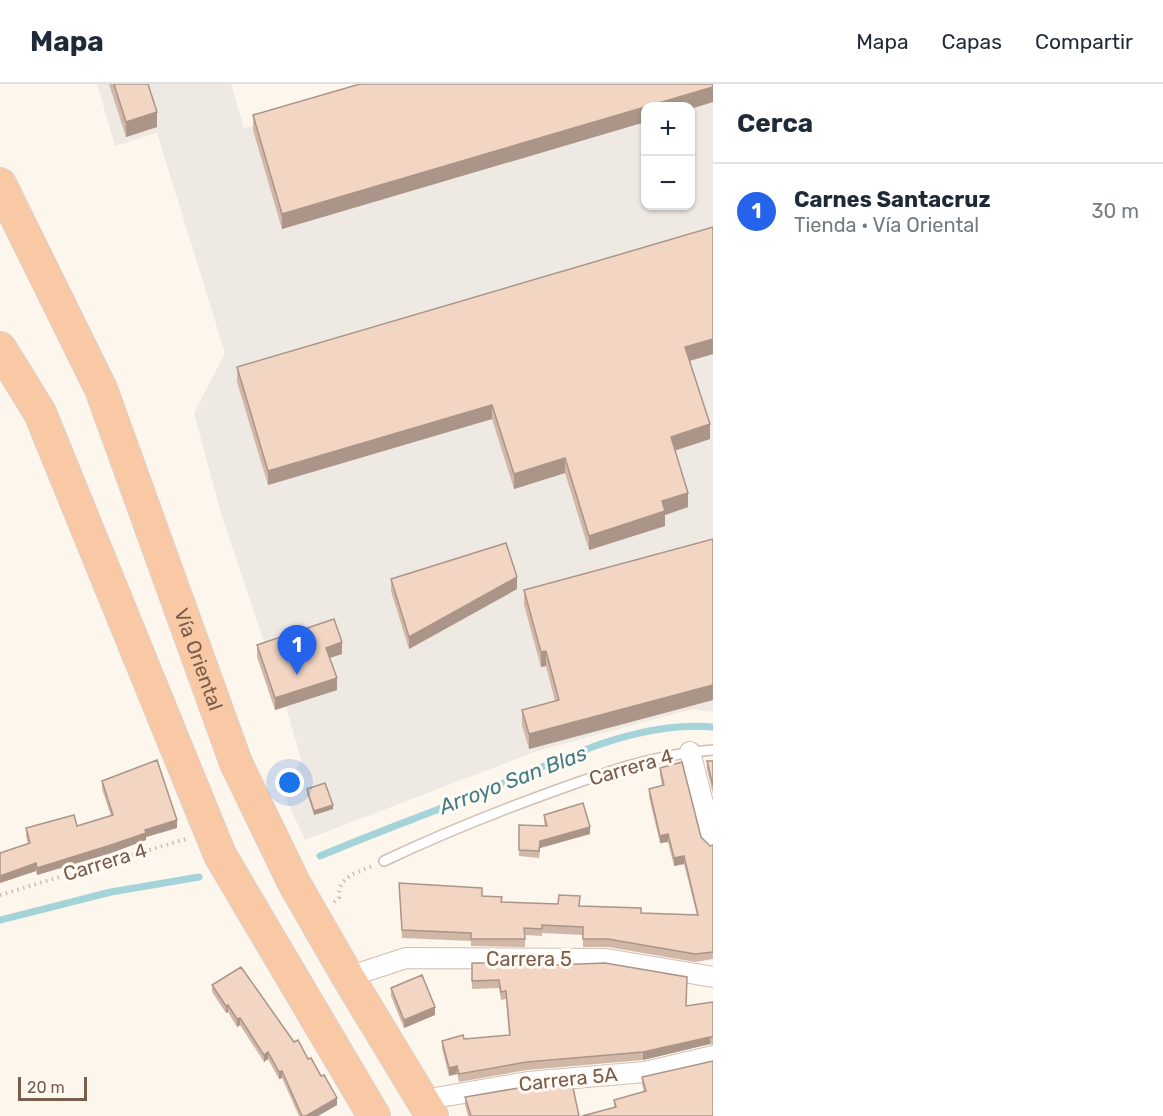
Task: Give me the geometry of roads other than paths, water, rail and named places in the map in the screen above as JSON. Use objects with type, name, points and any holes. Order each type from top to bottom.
[{"type":"highway","name":"Vía Oriental","points":[[0,184],[101,389],[236,763],[294,883],[428,1108]]},
{"type":"highway","points":[[0,348],[40,413],[215,844],[240,893],[374,1116]]},
{"type":"street","points":[[690,752],[713,842]]},
{"type":"street","name":"Carrera 5","points":[[348,977],[406,958],[606,959],[713,977]]},
{"type":"street","name":"Carrera 5A","points":[[428,1108],[528,1082],[645,1072],[713,1056]]},
{"type":"lane","name":"Carrera 4","points":[[384,861],[438,836],[580,781],[651,758],[713,750]]},
{"type":"waterway","name":"Arroyo San Blas","points":[[320,856],[563,758],[622,737],[652,730],[713,727]]},
{"type":"waterway","name":"Arroyo San Blas","points":[[0,920],[111,892],[199,877]]},
{"type":"place","name":"Carnes Santacruz","points":[[297,675]]}]
